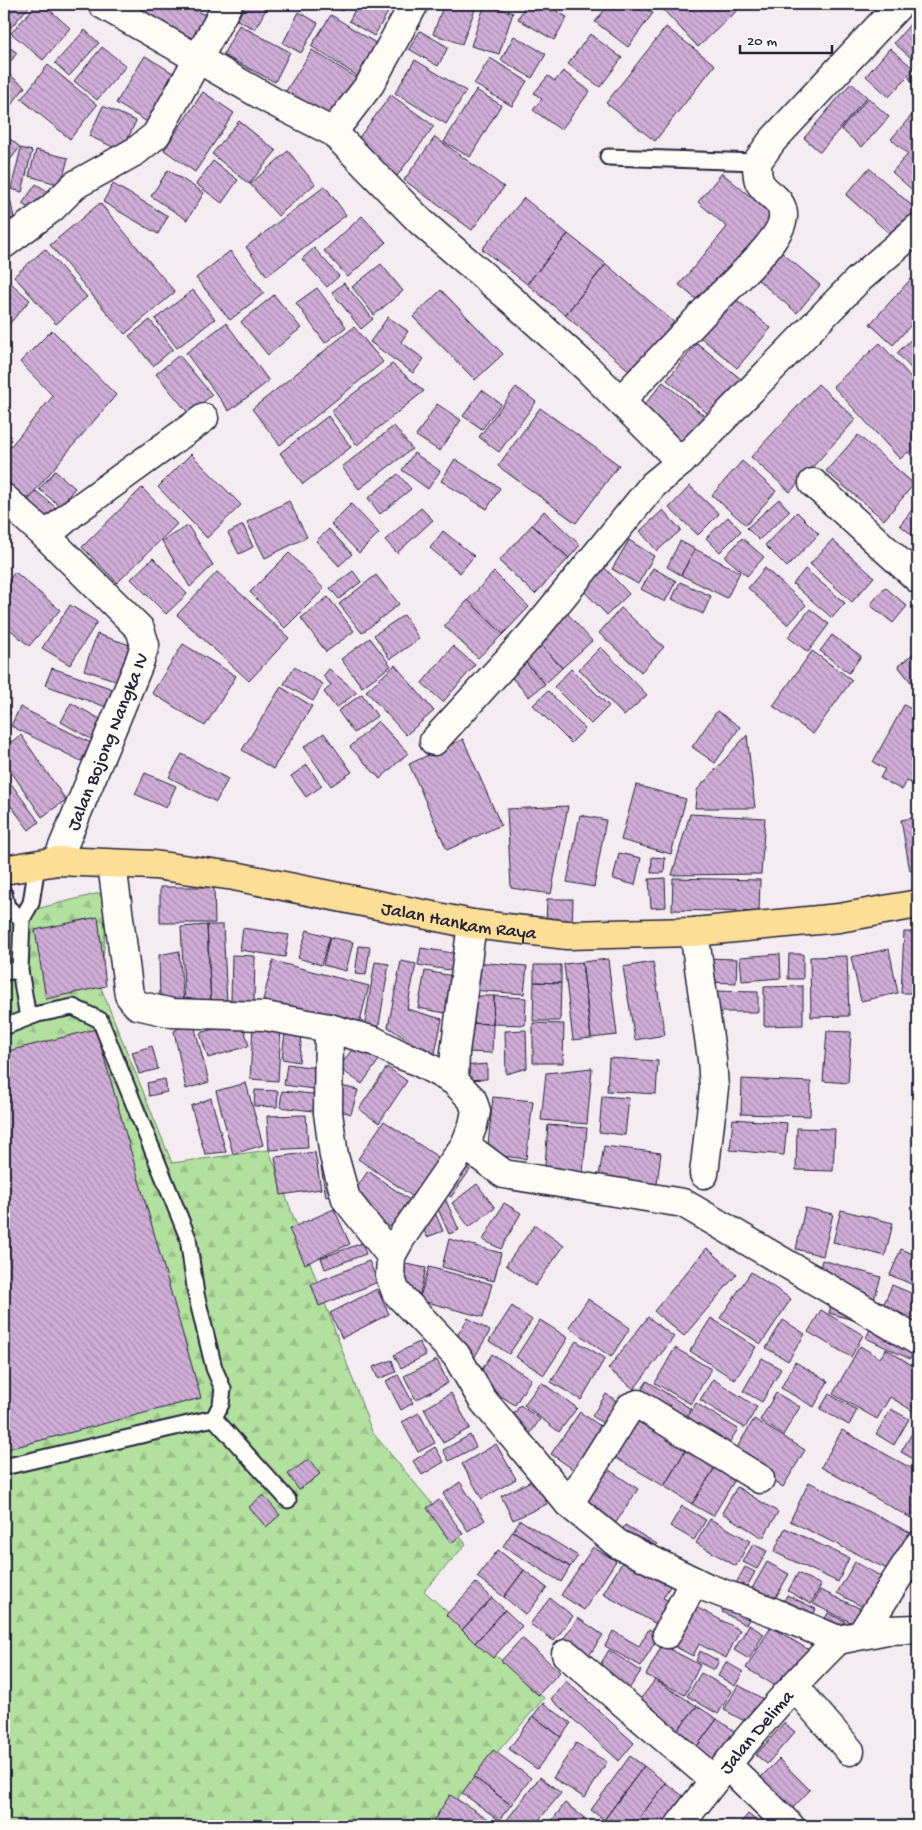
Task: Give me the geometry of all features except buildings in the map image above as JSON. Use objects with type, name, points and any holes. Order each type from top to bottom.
[{"type":"main road","name":"Jalan Hankam Raya","points":[[4,870],[47,863],[154,865],[234,876],[472,924],[567,935],[694,932],[839,918],[918,904]]},
{"type":"street","points":[[102,4],[272,101],[333,132],[421,222],[513,301],[621,400],[681,462]]},
{"type":"street","points":[[4,244],[52,208],[75,185],[136,151],[156,135],[228,4]]},
{"type":"street","points":[[333,132],[370,84],[414,4]]},
{"type":"street","points":[[621,400],[711,305],[744,274],[779,228],[782,223],[782,208],[780,202],[759,182],[757,162],[772,141],[900,4]]},
{"type":"street","points":[[434,741],[530,636],[654,485],[681,462],[857,281],[918,228]]},
{"type":"street","points":[[46,536],[75,510],[204,418]]},
{"type":"street","points":[[814,483],[918,579]]},
{"type":"street","name":"Jalan Bojong Nangka IV","points":[[4,498],[46,536],[140,629],[145,644],[138,666],[47,863]]},
{"type":"street","points":[[112,864],[129,995],[137,1005],[172,1013],[266,1016],[329,1028],[374,1041],[401,1055],[455,1069]]},
{"type":"street","points":[[472,924],[455,1069],[476,1111],[465,1145],[401,1238],[391,1256],[390,1276],[396,1292],[456,1355],[482,1399],[569,1504],[618,1544],[694,1581],[850,1638],[886,1630],[918,1629]]},
{"type":"street","points":[[694,932],[712,1059],[714,1088],[704,1174]]},
{"type":"street","points":[[329,1028],[328,1113],[334,1156],[343,1191],[346,1199],[391,1256]]},
{"type":"street","points":[[465,1145],[504,1174],[683,1203],[918,1341]]},
{"type":"street","points":[[569,1504],[630,1407],[634,1404],[638,1404],[760,1479]]},
{"type":"street","name":"Jalan Delima","points":[[679,1826],[794,1686],[850,1638],[918,1546]]},
{"type":"street","points":[[667,1634],[694,1581]]},
{"type":"street","points":[[566,1654],[790,1826]]},
{"type":"street","points":[[794,1686],[850,1751]]},
{"type":"lane","points":[[608,157],[757,162]]},
{"type":"lane","points":[[28,1018],[20,970],[22,919],[31,903],[47,863]]},
{"type":"lane","points":[[4,894],[7,908],[22,919]]},
{"type":"lane","points":[[4,972],[20,970]]},
{"type":"lane","points":[[4,1027],[38,1014],[73,1007],[100,1020],[188,1238],[196,1294],[214,1368],[223,1389],[221,1404],[214,1418]]},
{"type":"lane","points":[[4,1467],[214,1418]]},
{"type":"lane","points":[[214,1418],[288,1500]]},
{"type":"green space","points":[[108,891],[101,988],[172,1163],[269,1150],[372,1432],[466,1544],[424,1591],[544,1698],[438,1821],[437,1826],[4,1826],[4,917]]}]
